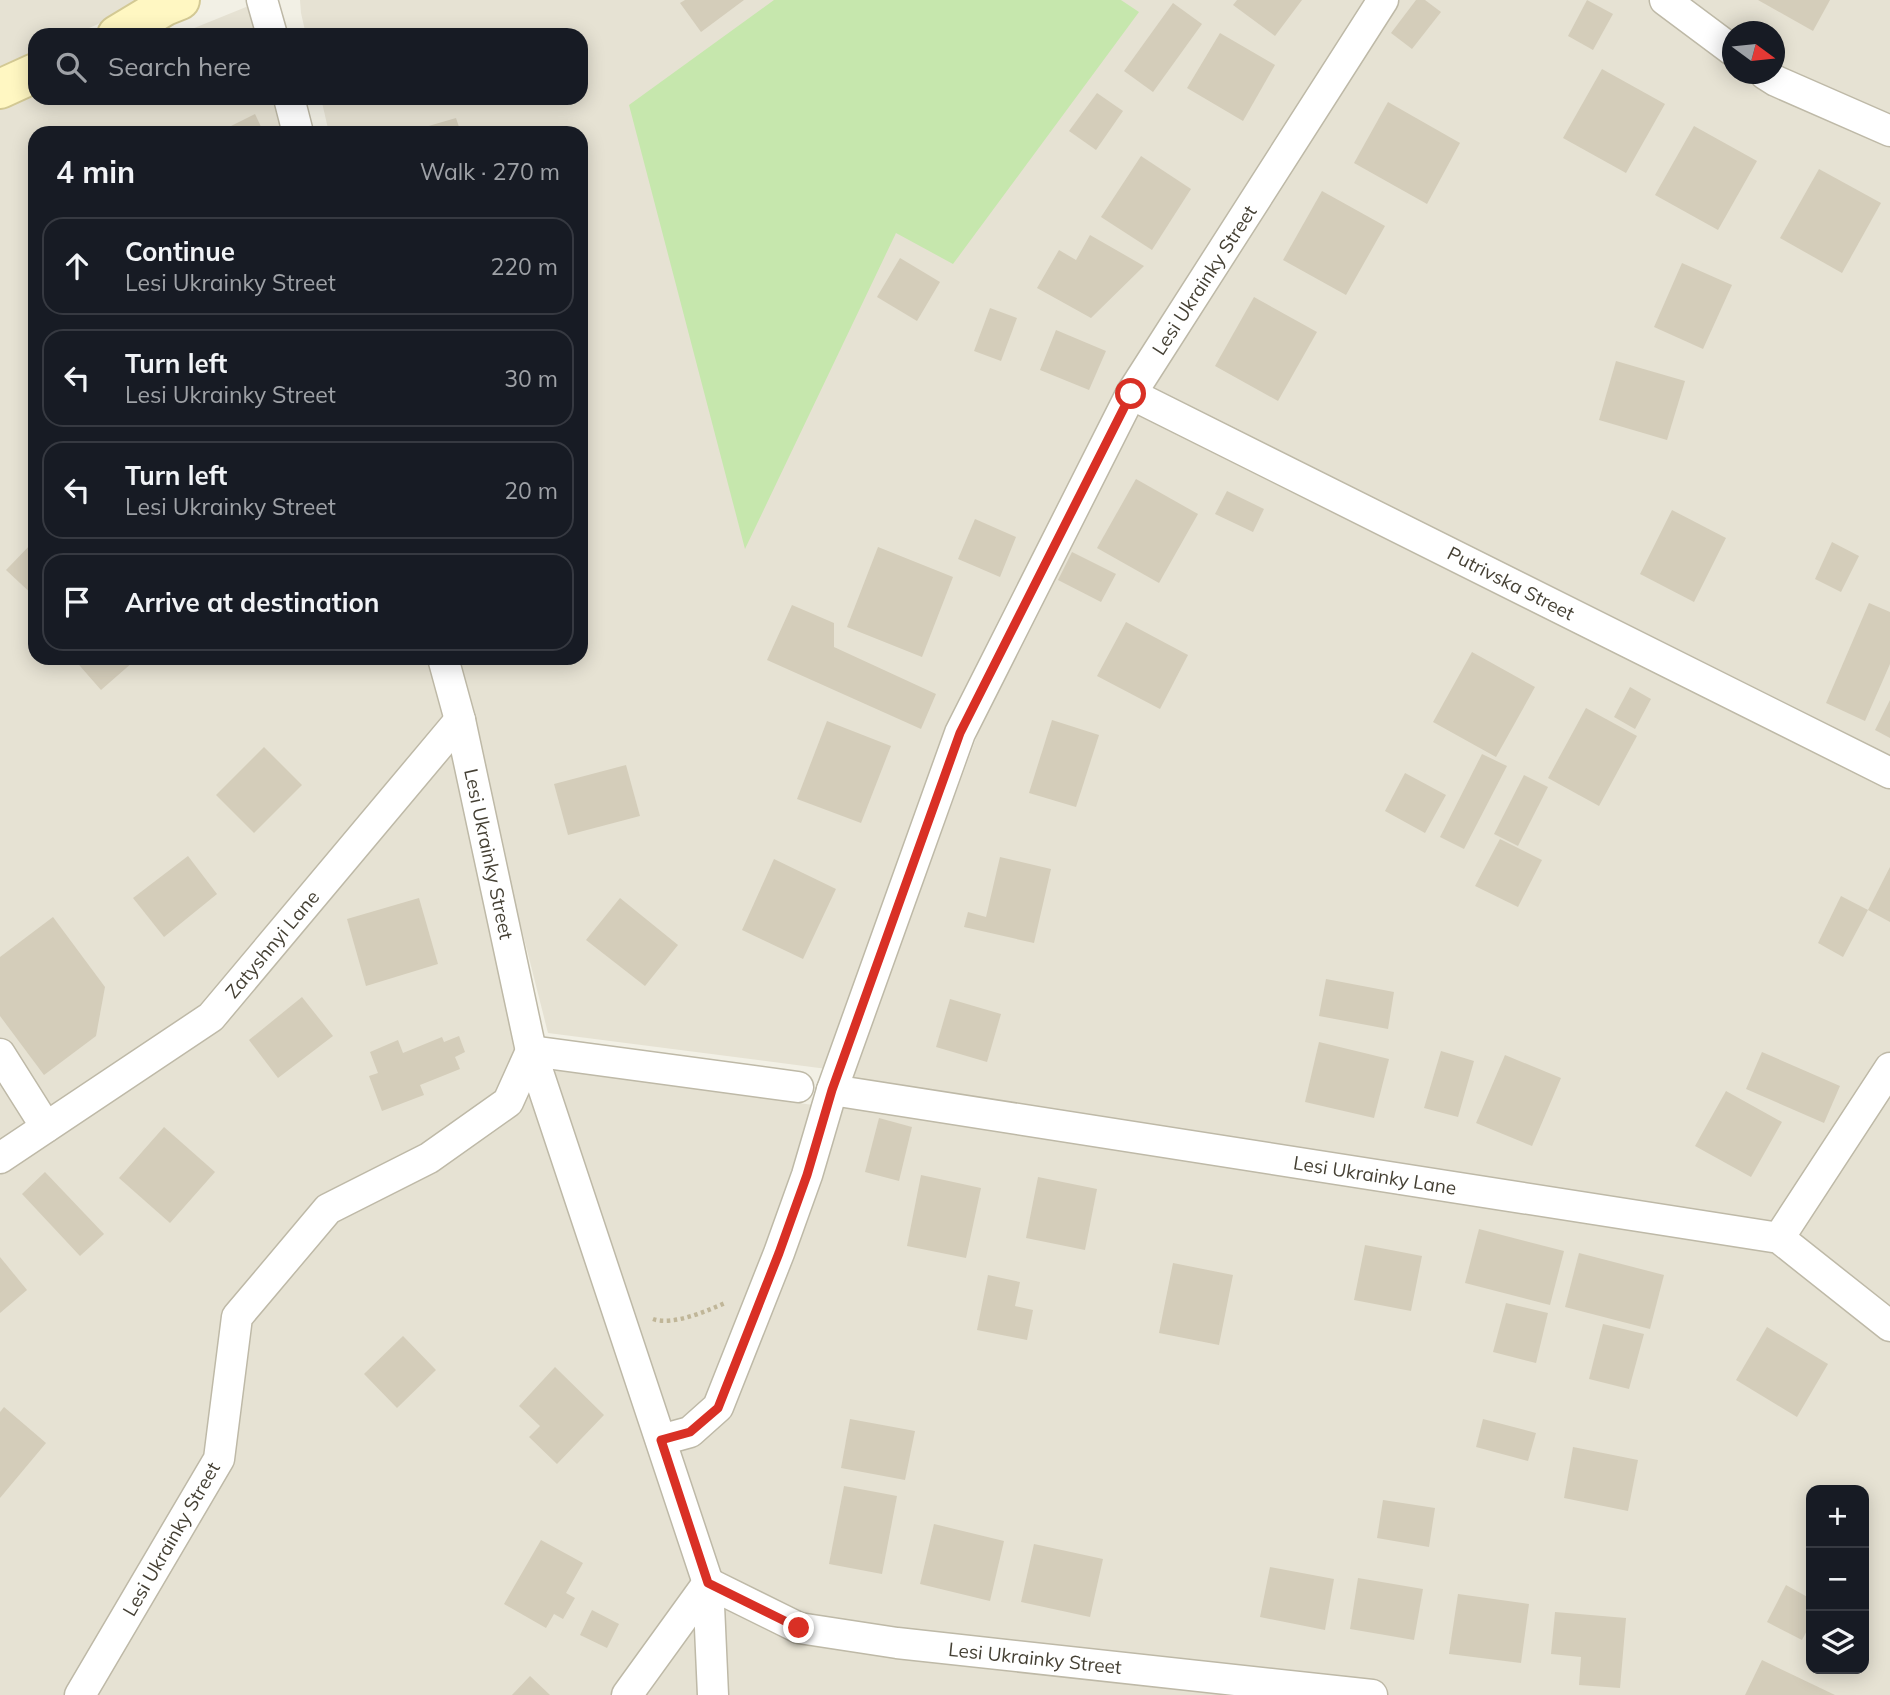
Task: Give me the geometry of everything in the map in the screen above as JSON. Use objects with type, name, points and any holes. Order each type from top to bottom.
[{"type":"main road","points":[[129,28],[180,0]]},
{"type":"main road","points":[[0,89],[28,76]]},
{"type":"street","points":[[262,0],[270,28]]},
{"type":"street","name":"Lesi Ukrainky Street","points":[[661,1440],[690,1432],[718,1408],[807,1175],[832,1090],[960,733],[1131,394],[1383,0]]},
{"type":"street","points":[[1665,0],[1722,43]]},
{"type":"street","points":[[1783,84],[1890,131]]},
{"type":"street","points":[[291,105],[296,126]]},
{"type":"street","name":"Putrivska Street","points":[[1131,394],[1890,773]]},
{"type":"street","name":"Lesi Ukrainky Street","points":[[445,665],[460,720],[531,1051],[708,1583],[713,1695]]},
{"type":"street","name":"Zatyshnyi Lane","points":[[0,1158],[211,1017],[460,720]]},
{"type":"street","points":[[531,1051],[798,1087]]},
{"type":"street","name":"Lesi Ukrainky Street","points":[[79,1695],[219,1459],[237,1317],[328,1209],[429,1158],[508,1102],[531,1051]]},
{"type":"street","points":[[0,1054],[46,1127]]},
{"type":"street","points":[[1779,1238],[1890,1068]]},
{"type":"street","name":"Lesi Ukrainky Lane","points":[[832,1090],[1779,1238],[1890,1326]]},
{"type":"street","points":[[627,1695],[708,1583]]},
{"type":"street","name":"Lesi Ukrainky Street","points":[[708,1583],[799,1628],[910,1645],[1372,1695]]},
{"type":"path","points":[[615,1303],[660,1321],[696,1316],[732,1300]]},
{"type":"shaded area","points":[[0,0],[142,0],[89,28],[28,28],[28,55],[0,67]]},
{"type":"shaded area","points":[[300,0],[1367,0],[1122,382],[827,1069],[548,1033],[455,665],[588,665],[588,126],[327,126],[323,105],[588,105],[588,28],[304,28]]},
{"type":"shaded area","points":[[1398,0],[1890,0],[1890,1695],[0,1695],[0,107],[28,96],[28,105],[278,105],[284,126],[28,126],[28,665],[430,665],[529,1063],[840,1109],[978,733],[1140,398]]},
{"type":"shaded area","points":[[251,5],[257,28],[194,28]]},
{"type":"green space","points":[[774,0],[1121,0],[1139,12],[953,264],[896,233],[745,549],[629,105]]},
{"type":"building","points":[[685,0],[744,0],[701,32],[680,3]]},
{"type":"building","points":[[1237,0],[1302,0],[1275,36],[1233,5]]},
{"type":"building","points":[[1416,0],[1425,0],[1441,12],[1412,49],[1391,33]]},
{"type":"building","points":[[1587,0],[1613,14],[1593,50],[1568,36]]},
{"type":"building","points":[[1758,0],[1830,0],[1813,31]]},
{"type":"building","points":[[1173,3],[1202,24],[1153,92],[1124,71]]},
{"type":"building","points":[[1220,33],[1275,65],[1243,121],[1187,88]]},
{"type":"building","points":[[1602,69],[1665,104],[1626,173],[1563,138]]},
{"type":"building","points":[[1097,93],[1123,111],[1096,150],[1069,131]]},
{"type":"building","points":[[1388,102],[1460,143],[1427,204],[1354,163]]},
{"type":"building","points":[[255,114],[261,126],[231,126]]},
{"type":"building","points":[[456,118],[459,126],[429,126]]},
{"type":"building","points":[[1694,126],[1757,161],[1718,230],[1655,195]]},
{"type":"building","points":[[1141,156],[1191,189],[1152,250],[1101,217]]},
{"type":"building","points":[[1819,169],[1881,203],[1842,273],[1780,238]]},
{"type":"building","points":[[1322,191],[1385,226],[1346,295],[1283,260]]},
{"type":"building","points":[[1090,235],[1144,266],[1091,318],[1037,288],[1059,250],[1076,260]]},
{"type":"building","points":[[900,258],[940,282],[917,321],[877,297]]},
{"type":"building","points":[[1682,263],[1732,285],[1703,349],[1654,327]]},
{"type":"building","points":[[1254,297],[1317,332],[1278,401],[1215,366]]},
{"type":"building","points":[[990,308],[1017,318],[1001,361],[974,351]]},
{"type":"building","points":[[1056,330],[1106,351],[1089,390],[1040,370]]},
{"type":"building","points":[[1616,361],[1685,381],[1667,440],[1599,420]]},
{"type":"building","points":[[1136,479],[1198,514],[1159,583],[1097,548]]},
{"type":"building","points":[[1227,491],[1264,509],[1253,532],[1215,514]]},
{"type":"building","points":[[1672,510],[1726,538],[1694,602],[1640,574]]},
{"type":"building","points":[[975,519],[1016,537],[1000,577],[958,559]]},
{"type":"building","points":[[1832,542],[1859,556],[1841,592],[1815,579]]},
{"type":"building","points":[[28,547],[28,590],[6,570]]},
{"type":"building","points":[[878,547],[953,577],[922,657],[847,627]]},
{"type":"building","points":[[1072,552],[1116,574],[1101,602],[1058,580]]},
{"type":"building","points":[[1869,603],[1890,612],[1890,664],[1865,721],[1826,703]]},
{"type":"building","points":[[792,605],[834,623],[834,647],[936,694],[921,729],[767,660]]},
{"type":"building","points":[[1126,622],[1188,655],[1160,709],[1097,676]]},
{"type":"building","points":[[1472,652],[1535,687],[1496,757],[1433,722]]},
{"type":"building","points":[[79,665],[130,665],[101,690]]},
{"type":"building","points":[[1630,687],[1651,699],[1635,729],[1614,717]]},
{"type":"building","points":[[1890,700],[1890,738],[1875,730]]},
{"type":"building","points":[[1586,708],[1637,736],[1599,806],[1548,778]]},
{"type":"building","points":[[1052,720],[1099,735],[1076,807],[1029,793]]},
{"type":"building","points":[[827,721],[891,746],[861,823],[797,799]]},
{"type":"building","points":[[264,747],[302,785],[254,833],[216,795]]},
{"type":"building","points":[[1482,754],[1507,766],[1464,849],[1440,837]]},
{"type":"building","points":[[626,765],[640,816],[568,835],[554,784]]},
{"type":"building","points":[[1405,773],[1446,795],[1425,833],[1385,811]]},
{"type":"building","points":[[1524,775],[1548,787],[1518,846],[1494,834]]},
{"type":"building","points":[[1500,839],[1542,860],[1518,907],[1475,886]]},
{"type":"building","points":[[188,856],[217,894],[164,937],[133,898]]},
{"type":"building","points":[[1000,857],[1051,869],[1034,943],[964,927],[968,912],[986,917]]},
{"type":"building","points":[[774,859],[836,889],[803,959],[742,930]]},
{"type":"building","points":[[1890,867],[1890,922],[1868,910]]},
{"type":"building","points":[[1841,896],[1868,910],[1843,957],[1818,943]]},
{"type":"building","points":[[419,898],[438,964],[366,986],[347,919]]},
{"type":"building","points":[[620,898],[678,945],[645,986],[586,940]]},
{"type":"building","points":[[53,917],[105,987],[96,1036],[44,1075],[0,1016],[0,957]]},
{"type":"building","points":[[1326,979],[1394,992],[1388,1029],[1319,1016]]},
{"type":"building","points":[[302,997],[333,1036],[278,1078],[249,1040]]},
{"type":"building","points":[[950,999],[1001,1014],[987,1062],[936,1047]]},
{"type":"building","points":[[459,1036],[465,1052],[455,1057],[460,1069],[420,1085],[424,1095],[382,1111],[369,1076],[378,1073],[370,1052],[398,1040],[403,1053],[442,1037],[444,1042]]},
{"type":"building","points":[[1319,1042],[1389,1059],[1374,1118],[1305,1102]]},
{"type":"building","points":[[1441,1051],[1474,1061],[1458,1117],[1424,1108]]},
{"type":"building","points":[[1762,1052],[1840,1086],[1824,1123],[1746,1089]]},
{"type":"building","points":[[1505,1055],[1561,1078],[1532,1146],[1476,1123]]},
{"type":"building","points":[[1726,1091],[1782,1122],[1751,1177],[1695,1146]]},
{"type":"building","points":[[879,1118],[912,1127],[899,1181],[865,1172]]},
{"type":"building","points":[[164,1127],[215,1172],[170,1223],[119,1178]]},
{"type":"building","points":[[45,1172],[104,1234],[80,1256],[22,1194]]},
{"type":"building","points":[[921,1175],[981,1188],[966,1258],[907,1246]]},
{"type":"building","points":[[1038,1177],[1097,1189],[1085,1250],[1026,1238]]},
{"type":"building","points":[[1479,1229],[1564,1251],[1550,1305],[1465,1283]]},
{"type":"building","points":[[1365,1245],[1422,1256],[1411,1311],[1354,1300]]},
{"type":"building","points":[[1579,1253],[1664,1275],[1650,1329],[1565,1307]]},
{"type":"building","points":[[0,1257],[27,1290],[0,1313]]},
{"type":"building","points":[[1173,1263],[1233,1275],[1219,1345],[1159,1333]]},
{"type":"building","points":[[988,1275],[1020,1282],[1015,1306],[1033,1310],[1027,1340],[977,1330]]},
{"type":"building","points":[[1506,1303],[1548,1313],[1536,1363],[1493,1352]]},
{"type":"building","points":[[1603,1324],[1644,1334],[1629,1389],[1589,1379]]},
{"type":"building","points":[[1767,1327],[1828,1364],[1797,1417],[1736,1380]]},
{"type":"building","points":[[403,1336],[436,1370],[397,1408],[364,1374]]},
{"type":"building","points":[[555,1367],[604,1415],[557,1464],[529,1437],[540,1426],[519,1406]]},
{"type":"building","points":[[4,1407],[46,1443],[0,1498],[0,1412]]},
{"type":"building","points":[[850,1419],[915,1431],[905,1480],[841,1468]]},
{"type":"building","points":[[1483,1419],[1536,1433],[1528,1461],[1476,1447]]},
{"type":"building","points":[[1573,1447],[1638,1460],[1628,1511],[1564,1498]]},
{"type":"building","points":[[844,1486],[897,1496],[882,1574],[829,1564]]},
{"type":"building","points":[[1383,1500],[1435,1508],[1429,1547],[1377,1538]]},
{"type":"building","points":[[934,1524],[1004,1541],[990,1601],[920,1584]]},
{"type":"building","points":[[541,1540],[583,1563],[566,1593],[575,1598],[563,1619],[554,1614],[546,1628],[504,1604]]},
{"type":"building","points":[[1034,1544],[1103,1559],[1090,1617],[1021,1602]]},
{"type":"building","points":[[1270,1567],[1334,1579],[1325,1630],[1260,1617]]},
{"type":"building","points":[[1358,1578],[1423,1589],[1414,1640],[1350,1629]]},
{"type":"building","points":[[1786,1585],[1806,1596],[1806,1632],[1802,1640],[1767,1622]]},
{"type":"building","points":[[1458,1594],[1529,1604],[1521,1663],[1449,1654]]},
{"type":"building","points":[[592,1610],[619,1624],[607,1648],[580,1635]]},
{"type":"building","points":[[1555,1612],[1626,1618],[1620,1688],[1579,1685],[1581,1657],[1551,1654]]},
{"type":"building","points":[[1762,1660],[1835,1695],[1745,1695]]},
{"type":"building","points":[[530,1676],[550,1695],[512,1695]]},
{"type":"route","points":[[799,1628],[708,1583],[661,1440],[690,1432],[718,1408],[807,1175],[832,1090],[960,733],[1131,394]]}]
